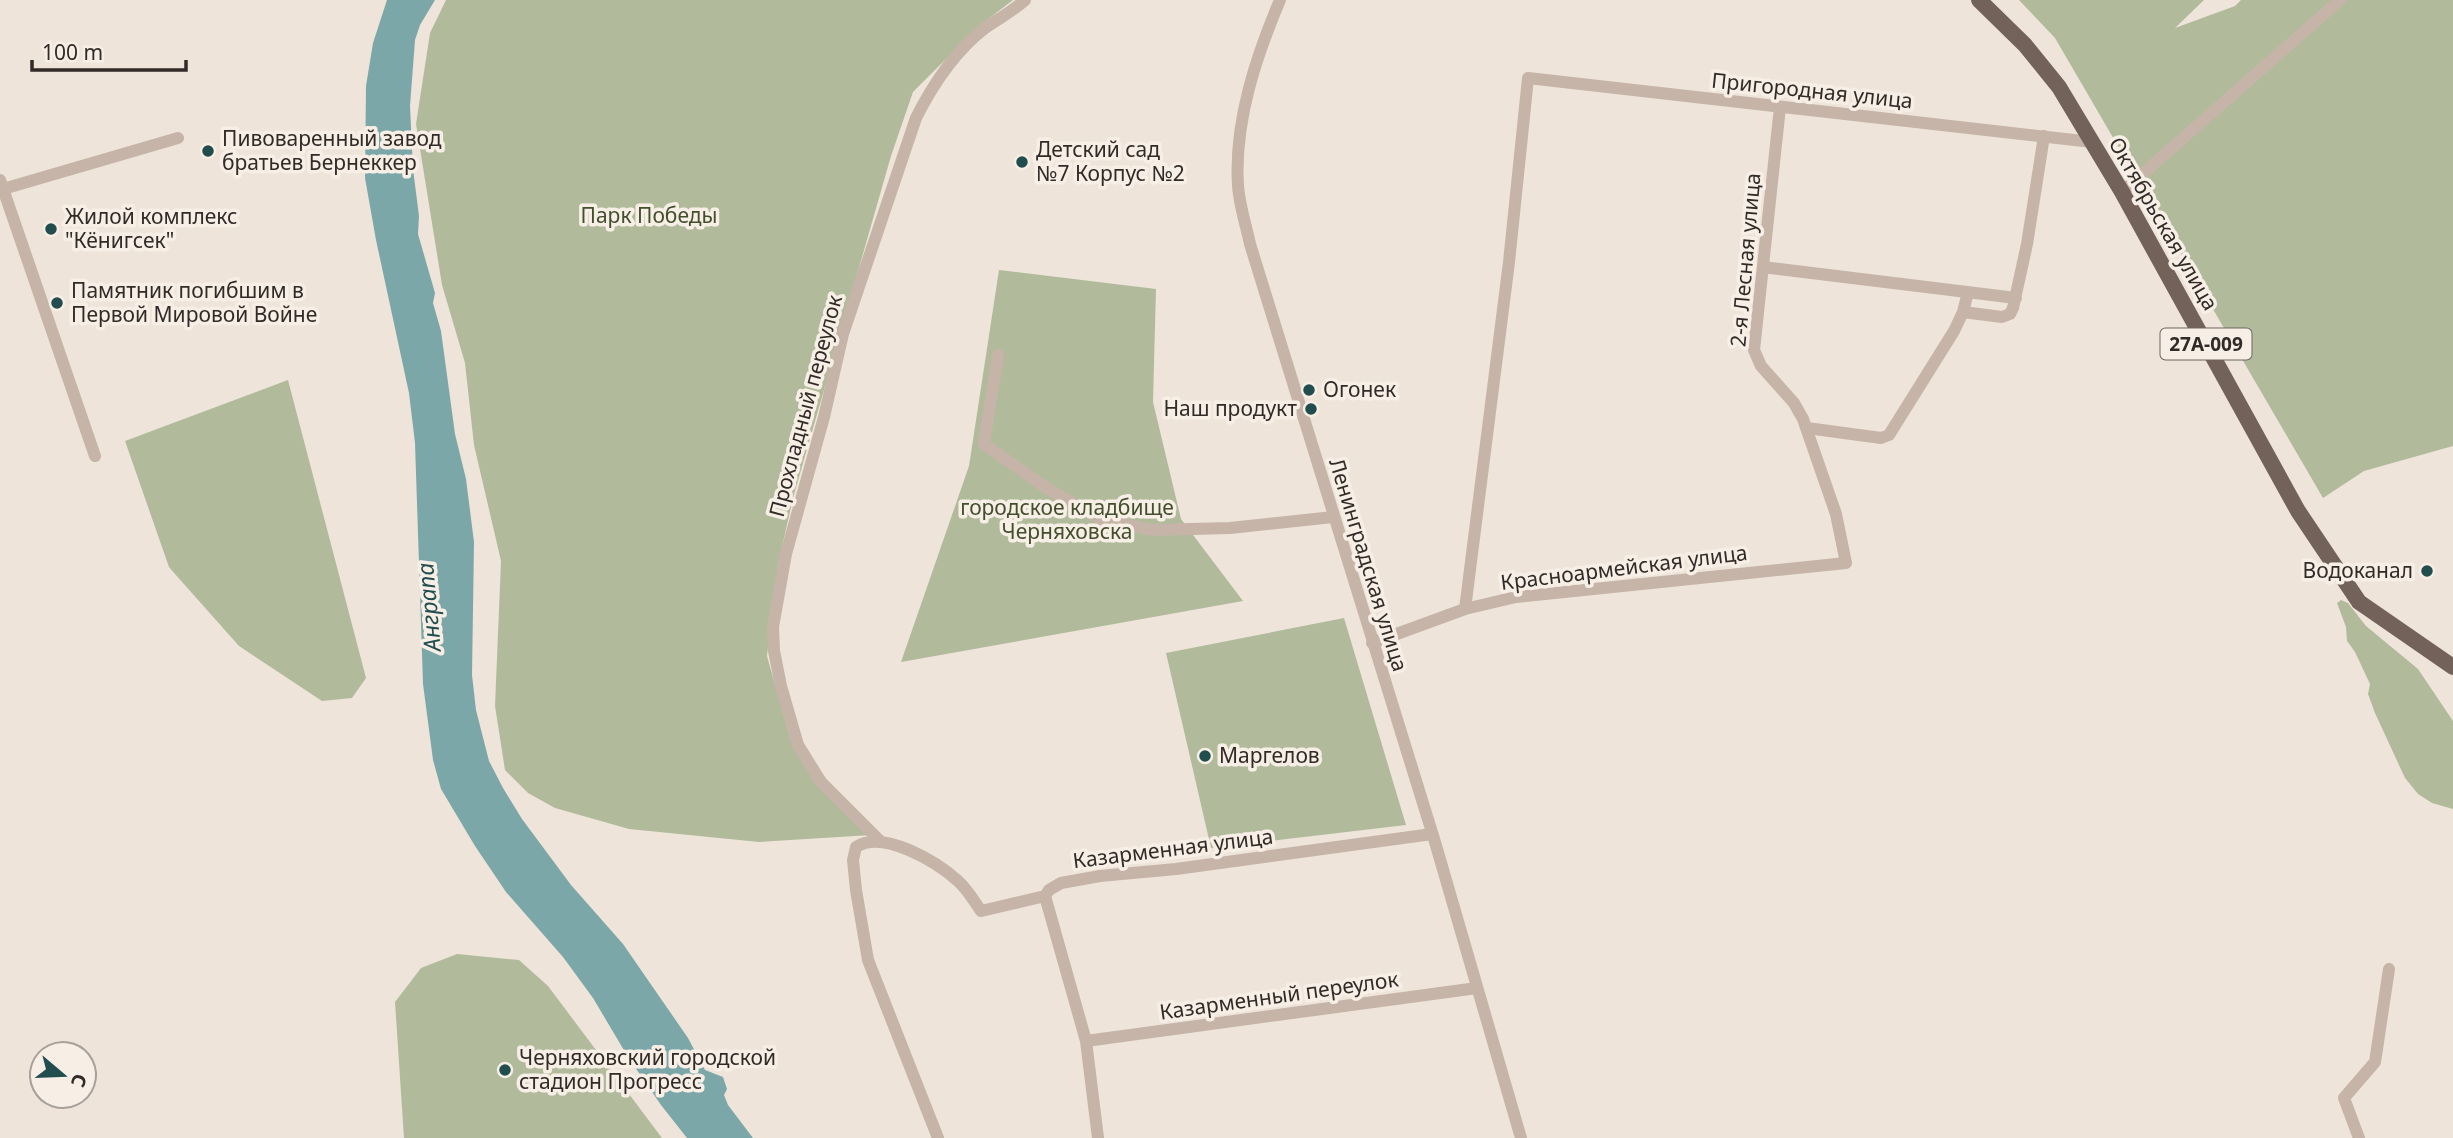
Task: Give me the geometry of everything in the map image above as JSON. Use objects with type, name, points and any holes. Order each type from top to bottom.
[{"type":"main road","name":"Октябрьская улица","points":[[1979,0],[2025,46],[2059,88],[2122,192],[2298,511],[2359,602],[2453,667]]},
{"type":"street","name":"Прохладный переулок","points":[[880,841],[821,782],[798,745],[781,686],[774,651],[773,627],[786,554],[824,417],[843,334],[916,118],[930,89],[969,42],[987,27],[1010,14],[1025,0]]},
{"type":"street","name":"Ленинградская улица","points":[[1280,0],[1257,58],[1244,111],[1238,160],[1238,187],[1250,244],[1432,834],[1521,1138]]},
{"type":"street","points":[[2122,192],[2340,0]]},
{"type":"street","name":"Пригородная улица","points":[[1465,610],[1528,78],[2092,142]]},
{"type":"street","name":"2-я Лесная улица","points":[[1780,107],[1754,342],[1756,356],[1766,373],[1794,403],[1807,428],[1836,514],[1846,563]]},
{"type":"street","points":[[1963,312],[2006,316],[2010,314],[2027,244],[2044,136]]},
{"type":"street","points":[[95,456],[1,185],[178,138]]},
{"type":"street","points":[[1763,267],[2015,298]]},
{"type":"street","points":[[1807,428],[1881,438],[1889,435],[1954,331],[1968,292]]},
{"type":"street","points":[[998,355],[984,444],[1045,487],[1101,519],[1152,530],[1230,528],[1333,517]]},
{"type":"street","name":"Красноармейская улица","points":[[1372,643],[1465,610],[1516,597],[1846,563]]},
{"type":"street","name":"Казарменная улица","points":[[880,841],[911,851],[956,879],[981,911],[1045,896],[1049,890],[1061,883],[1101,876],[1176,869],[1432,834]]},
{"type":"street","points":[[880,841],[864,842],[856,848],[853,860],[868,960],[938,1138]]},
{"type":"street","points":[[1045,896],[1086,1041],[1098,1138]]},
{"type":"street","points":[[2359,1138],[2344,1098],[2375,1062],[2389,969]]},
{"type":"street","name":"Казарменный переулок","points":[[1086,1041],[1477,988]]},
{"type":"green space","name":"Парк Победы","points":[[446,0],[1013,0],[979,26],[913,92],[891,156],[793,498],[778,565],[767,656],[790,738],[871,835],[759,842],[629,829],[555,808],[528,793],[505,770],[495,706],[501,561],[474,445],[465,363],[442,285],[416,124],[430,33]]},
{"type":"green space","points":[[2019,0],[2204,0],[2175,28],[2235,6],[2241,0],[2453,0],[2453,446],[2364,471],[2323,498],[2055,38]]},
{"type":"green space","name":"городское кладбище Черняховска","points":[[999,270],[1156,289],[1153,402],[1181,519],[1243,601],[901,662],[969,466]]},
{"type":"green space","points":[[288,380],[366,678],[352,698],[322,701],[239,646],[175,574],[169,567],[125,441]]},
{"type":"green space","points":[[2341,600],[2348,603],[2366,626],[2418,669],[2453,721],[2453,809],[2432,803],[2418,794],[2405,778],[2375,713],[2368,694],[2370,684],[2347,641],[2346,627],[2337,603]]},
{"type":"green space","points":[[1344,618],[1406,825],[1211,848],[1166,653]]},
{"type":"green space","name":"Черняховский городской стадион Прогресс","points":[[457,954],[519,960],[548,986],[662,1138],[404,1138],[395,1002],[421,968]]},
{"type":"water","name":"Анграпа","points":[[387,0],[435,0],[420,25],[415,40],[410,106],[413,169],[419,216],[418,234],[435,293],[433,303],[441,331],[455,434],[466,479],[474,542],[472,675],[476,710],[489,761],[522,819],[571,885],[623,944],[688,1038],[705,1070],[723,1077],[727,1089],[724,1095],[728,1105],[753,1138],[687,1138],[628,1057],[593,998],[563,957],[506,892],[441,789],[433,760],[423,684],[415,443],[409,393],[365,178],[366,86],[373,43]]},
{"type":"place","name":"Пивоваренный завод братьев Бернеккер","points":[[208,151]]},
{"type":"place","name":"Детский сад №7 Корпус №2","points":[[1022,162]]},
{"type":"place","name":"Жилой комплекс \"Кёнигсек\"","points":[[51,229]]},
{"type":"place","name":"Памятник погибшим в Первой Мировой Войне","points":[[57,303]]},
{"type":"place","name":"Огонек","points":[[1309,390]]},
{"type":"place","name":"Наш продукт","points":[[1311,409]]},
{"type":"place","name":"Водоканал","points":[[2427,571]]},
{"type":"place","name":"Маргелов","points":[[1205,756]]},
{"type":"place","name":"Черняховский городской стадион Прогресс","points":[[505,1070]]}]
